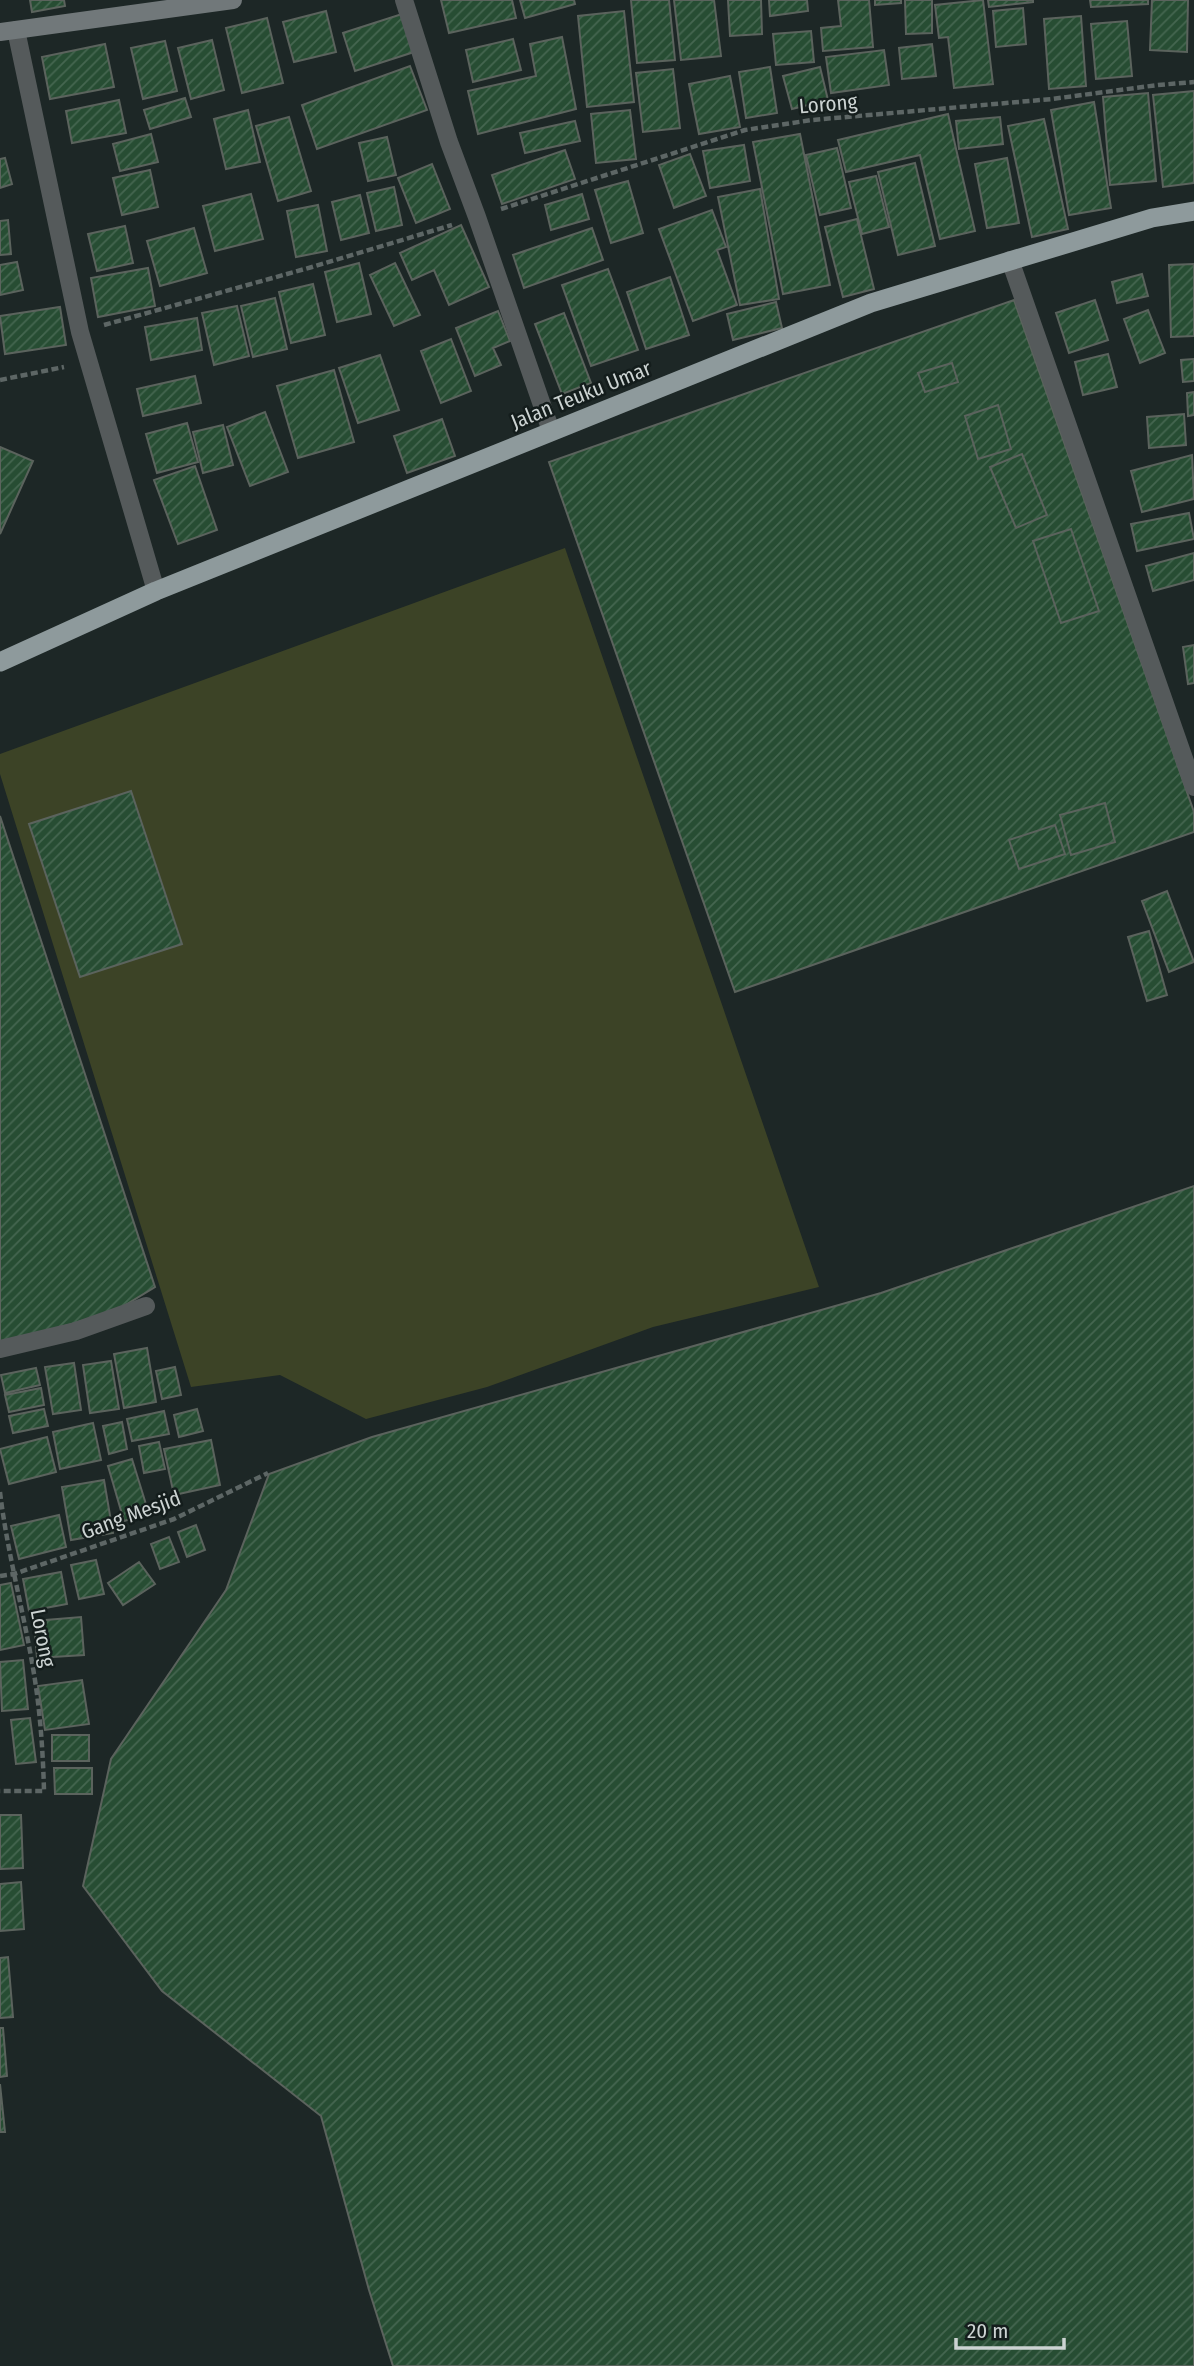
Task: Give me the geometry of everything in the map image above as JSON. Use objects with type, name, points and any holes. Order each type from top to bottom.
[{"type":"highway","name":"Jalan Teuku Umar","points":[[0,662],[156,591],[871,303],[1152,218],[1194,211]]},
{"type":"main road","points":[[8,31],[233,0]]},
{"type":"street","points":[[404,0],[449,142],[551,431]]},
{"type":"street","points":[[8,31],[80,332],[156,591]]},
{"type":"street","points":[[1010,260],[1194,787]]},
{"type":"street","points":[[0,1349],[76,1331],[146,1306]]},
{"type":"path","name":"Lorong","points":[[80,332],[312,267],[477,217],[745,130],[812,120],[1052,99],[1194,82]]},
{"type":"path","points":[[0,380],[89,363]]},
{"type":"path","name":"Gang Mesjid","points":[[0,1576],[14,1574],[174,1519],[268,1474]]},
{"type":"path","name":"Lorong","points":[[0,1492],[33,1670],[44,1791],[0,1791]]},
{"type":"green space","points":[[565,548],[819,1287],[653,1327],[487,1387],[366,1419],[280,1375],[191,1387],[0,774],[0,754]]},
{"type":"building","points":[[30,0],[64,0],[65,6],[32,12]]},
{"type":"building","points":[[441,0],[512,0],[516,18],[449,33]]},
{"type":"building","points":[[520,0],[574,0],[575,4],[525,18]]},
{"type":"building","points":[[631,0],[669,0],[675,60],[637,63]]},
{"type":"building","points":[[674,0],[714,0],[721,56],[681,60]]},
{"type":"building","points":[[728,0],[761,0],[762,34],[730,36]]},
{"type":"building","points":[[769,0],[807,0],[808,11],[770,16]]},
{"type":"building","points":[[838,0],[869,0],[873,47],[823,51],[821,28],[841,26]]},
{"type":"building","points":[[875,0],[901,0],[901,3],[875,5]]},
{"type":"building","points":[[905,0],[932,0],[932,33],[906,34]]},
{"type":"building","points":[[983,0],[993,84],[954,88],[948,37],[939,38],[935,5]]},
{"type":"building","points":[[988,0],[1033,0],[1033,2],[989,7]]},
{"type":"building","points":[[1090,0],[1148,0],[1148,4],[1091,7]]},
{"type":"building","points":[[1152,0],[1188,0],[1187,52],[1150,50]]},
{"type":"building","points":[[1023,8],[1026,44],[996,47],[993,11]]},
{"type":"building","points":[[326,11],[336,52],[294,62],[283,22]]},
{"type":"building","points":[[624,11],[634,102],[587,107],[578,16]]},
{"type":"building","points":[[402,14],[414,52],[355,71],[343,33]]},
{"type":"building","points":[[1081,16],[1086,86],[1049,89],[1044,19]]},
{"type":"building","points":[[267,18],[283,83],[242,93],[226,28]]},
{"type":"building","points":[[1127,21],[1132,76],[1096,79],[1091,24]]},
{"type":"building","points":[[811,31],[814,62],[776,65],[773,34]]},
{"type":"building","points":[[562,37],[576,109],[478,134],[468,91],[536,76],[530,44]]},
{"type":"building","points":[[513,39],[521,70],[473,82],[466,50]]},
{"type":"building","points":[[212,40],[224,90],[191,99],[178,48]]},
{"type":"building","points":[[165,41],[177,91],[143,99],[131,48]]},
{"type":"building","points":[[105,44],[114,87],[50,99],[42,57]]},
{"type":"building","points":[[932,44],[936,76],[902,79],[899,48]]},
{"type":"building","points":[[884,50],[889,85],[831,93],[826,57]]},
{"type":"building","points":[[410,66],[427,110],[317,149],[302,105]]},
{"type":"building","points":[[770,67],[777,113],[746,118],[739,72]]},
{"type":"building","points":[[820,67],[828,100],[792,109],[783,76]]},
{"type":"building","points":[[673,69],[680,128],[643,132],[636,73]]},
{"type":"building","points":[[730,76],[740,127],[699,134],[689,84]]},
{"type":"building","points":[[1194,91],[1194,183],[1163,187],[1153,95]]},
{"type":"building","points":[[1148,93],[1156,181],[1110,185],[1103,97]]},
{"type":"building","points":[[185,98],[191,117],[150,129],[144,110]]},
{"type":"building","points":[[119,100],[126,133],[72,143],[66,111]]},
{"type":"building","points":[[1094,102],[1111,208],[1069,215],[1051,110]]},
{"type":"building","points":[[248,110],[260,162],[226,169],[214,119]]},
{"type":"building","points":[[630,110],[636,159],[596,163],[591,114]]},
{"type":"building","points":[[948,114],[975,231],[940,239],[920,155],[846,172],[838,140]]},
{"type":"building","points":[[289,117],[311,191],[278,201],[256,126]]},
{"type":"building","points":[[1000,117],[1003,144],[959,149],[956,121]]},
{"type":"building","points":[[1044,119],[1068,229],[1032,237],[1008,126]]},
{"type":"building","points":[[575,121],[580,141],[525,153],[520,133]]},
{"type":"building","points":[[151,134],[158,162],[120,171],[113,144]]},
{"type":"building","points":[[800,134],[830,285],[783,294],[753,142]]},
{"type":"building","points":[[387,137],[396,175],[368,181],[359,143]]},
{"type":"building","points":[[744,145],[750,181],[710,188],[703,151]]},
{"type":"building","points":[[837,148],[851,208],[820,215],[806,155]]},
{"type":"building","points":[[565,150],[575,179],[502,204],[492,175]]},
{"type":"building","points":[[690,154],[706,196],[674,208],[659,165]]},
{"type":"building","points":[[5,158],[12,184],[0,188],[0,159]]},
{"type":"building","points":[[1007,158],[1019,223],[987,228],[975,164]]},
{"type":"building","points":[[915,163],[935,246],[898,255],[878,172]]},
{"type":"building","points":[[432,164],[450,209],[416,223],[398,178]]},
{"type":"building","points":[[150,170],[158,207],[122,215],[113,178]]},
{"type":"building","points":[[876,176],[889,227],[862,234],[849,182]]},
{"type":"building","points":[[628,181],[643,233],[611,243],[595,190]]},
{"type":"building","points":[[394,187],[402,225],[376,231],[367,193]]},
{"type":"building","points":[[760,189],[779,299],[740,305],[718,197]]},
{"type":"building","points":[[251,194],[263,239],[215,251],[203,206]]},
{"type":"building","points":[[582,194],[589,219],[551,230],[545,205]]},
{"type":"building","points":[[360,195],[369,233],[341,240],[332,202]]},
{"type":"building","points":[[318,205],[327,251],[296,257],[287,211]]},
{"type":"building","points":[[712,210],[726,247],[717,250],[737,305],[693,321],[659,229]]},
{"type":"building","points":[[857,219],[874,289],[843,297],[825,227]]},
{"type":"building","points":[[8,220],[11,254],[0,255],[0,221]]},
{"type":"building","points":[[461,225],[489,287],[449,305],[434,270],[412,280],[400,253]]},
{"type":"building","points":[[125,226],[133,263],[97,271],[88,234]]},
{"type":"building","points":[[194,228],[207,273],[160,286],[147,241]]},
{"type":"building","points":[[592,228],[603,260],[524,288],[513,255]]},
{"type":"building","points":[[17,262],[23,290],[0,295],[0,265]]},
{"type":"building","points":[[359,263],[371,314],[337,322],[325,272]]},
{"type":"building","points":[[395,263],[420,315],[394,326],[370,275]]},
{"type":"building","points":[[1194,264],[1194,336],[1171,337],[1169,265]]},
{"type":"building","points":[[148,268],[155,306],[98,317],[91,278]]},
{"type":"building","points":[[608,269],[638,350],[591,366],[562,285]]},
{"type":"building","points":[[1142,274],[1148,296],[1117,303],[1112,282]]},
{"type":"building","points":[[670,277],[689,335],[646,349],[627,292]]},
{"type":"building","points":[[313,284],[325,335],[291,343],[279,292]]},
{"type":"building","points":[[275,298],[287,349],[253,357],[241,306]]},
{"type":"building","points":[[1014,300],[1194,812],[1194,832],[735,992],[549,462]]},
{"type":"building","points":[[1095,300],[1108,340],[1069,353],[1056,313]]},
{"type":"building","points":[[776,302],[782,328],[733,340],[727,314]]},
{"type":"building","points":[[237,306],[249,356],[214,365],[202,313]]},
{"type":"building","points":[[60,307],[66,345],[5,354],[0,316]]},
{"type":"building","points":[[1148,310],[1165,353],[1140,363],[1124,319]]},
{"type":"building","points":[[498,311],[510,341],[493,348],[501,365],[475,376],[456,328]]},
{"type":"building","points":[[564,313],[591,383],[562,394],[535,324]]},
{"type":"building","points":[[197,318],[202,350],[151,360],[145,327]]},
{"type":"building","points":[[451,339],[471,391],[441,403],[421,351]]},
{"type":"building","points":[[1108,354],[1117,387],[1083,395],[1075,362]]},
{"type":"building","points":[[380,355],[399,410],[358,423],[339,368]]},
{"type":"building","points":[[1194,359],[1194,381],[1183,382],[1181,360]]},
{"type":"building","points":[[952,363],[958,382],[925,392],[918,373]]},
{"type":"building","points":[[334,370],[354,442],[298,458],[277,386]]},
{"type":"building","points":[[195,376],[201,403],[143,416],[137,389]]},
{"type":"building","points":[[1194,392],[1194,415],[1188,416],[1187,393]]},
{"type":"building","points":[[998,405],[1011,449],[978,459],[965,416]]},
{"type":"building","points":[[265,412],[288,472],[250,486],[227,427]]},
{"type":"building","points":[[1184,414],[1186,445],[1149,448],[1147,417]]},
{"type":"building","points":[[442,419],[455,456],[407,473],[394,436]]},
{"type":"building","points":[[187,423],[198,462],[157,473],[146,434]]},
{"type":"building","points":[[223,425],[233,465],[203,473],[193,432]]},
{"type":"building","points":[[0,447],[33,461],[0,534]]},
{"type":"building","points":[[1022,454],[1047,515],[1016,528],[990,467]]},
{"type":"building","points":[[1192,455],[1194,499],[1142,512],[1131,471]]},
{"type":"building","points":[[195,466],[217,530],[178,544],[154,480]]},
{"type":"building","points":[[1189,513],[1194,539],[1137,551],[1131,524]]},
{"type":"building","points":[[1071,529],[1099,611],[1061,623],[1033,541]]},
{"type":"building","points":[[1194,553],[1194,580],[1153,591],[1146,566]]},
{"type":"building","points":[[1194,645],[1194,683],[1188,684],[1183,647]]},
{"type":"building","points":[[131,791],[182,944],[80,977],[29,824]]},
{"type":"building","points":[[1105,803],[1115,842],[1071,855],[1060,815]]},
{"type":"building","points":[[0,816],[155,1287],[117,1310],[0,1346]]},
{"type":"building","points":[[1055,825],[1065,854],[1019,869],[1009,840]]},
{"type":"building","points":[[1167,891],[1194,962],[1169,972],[1142,901]]},
{"type":"building","points":[[1149,931],[1167,995],[1147,1001],[1128,937]]},
{"type":"building","points":[[1194,1186],[1194,2366],[393,2366],[321,2116],[162,1991],[83,1886],[111,1759],[226,1590],[269,1474],[372,1437],[881,1293]]},
{"type":"building","points":[[147,1348],[156,1402],[124,1408],[114,1354]]},
{"type":"building","points":[[111,1361],[119,1409],[90,1413],[83,1365]]},
{"type":"building","points":[[74,1363],[81,1410],[53,1414],[45,1367]]},
{"type":"building","points":[[175,1367],[181,1395],[162,1399],[156,1371]]},
{"type":"building","points":[[36,1368],[40,1385],[5,1393],[1,1375]]},
{"type":"building","points":[[41,1388],[44,1405],[9,1412],[5,1395]]},
{"type":"building","points":[[44,1409],[48,1426],[13,1433],[9,1416]]},
{"type":"building","points":[[197,1409],[203,1431],[179,1437],[174,1415]]},
{"type":"building","points":[[164,1411],[169,1434],[132,1441],[127,1419]]},
{"type":"building","points":[[122,1422],[127,1449],[109,1454],[103,1426]]},
{"type":"building","points":[[93,1423],[101,1460],[60,1469],[53,1432]]},
{"type":"building","points":[[47,1437],[56,1472],[9,1484],[0,1449]]},
{"type":"building","points":[[211,1440],[220,1485],[174,1495],[164,1449]]},
{"type":"building","points":[[159,1442],[165,1469],[144,1473],[139,1446]]},
{"type":"building","points":[[132,1459],[149,1514],[124,1521],[108,1466]]},
{"type":"building","points":[[104,1480],[113,1533],[71,1540],[62,1487]]},
{"type":"building","points":[[59,1515],[66,1547],[19,1559],[11,1526]]},
{"type":"building","points":[[196,1525],[205,1550],[187,1557],[178,1532]]},
{"type":"building","points":[[169,1537],[179,1562],[160,1569],[151,1544]]},
{"type":"building","points":[[96,1560],[104,1594],[79,1599],[71,1565]]},
{"type":"building","points":[[139,1562],[155,1584],[123,1605],[108,1583]]},
{"type":"building","points":[[61,1572],[67,1604],[29,1611],[23,1579]]},
{"type":"building","points":[[11,1583],[24,1645],[0,1650],[0,1585]]},
{"type":"building","points":[[81,1617],[84,1655],[37,1658],[34,1621]]},
{"type":"building","points":[[23,1660],[28,1709],[2,1711],[0,1662]]},
{"type":"building","points":[[82,1680],[89,1724],[45,1730],[38,1686]]},
{"type":"building","points":[[30,1718],[36,1762],[16,1764],[11,1720]]},
{"type":"building","points":[[52,1735],[89,1735],[89,1761],[52,1761]]},
{"type":"building","points":[[54,1768],[92,1768],[92,1794],[55,1794]]},
{"type":"building","points":[[0,1815],[21,1815],[23,1868],[0,1869]]},
{"type":"building","points":[[21,1882],[24,1929],[0,1931],[0,1884]]},
{"type":"building","points":[[8,1957],[13,2017],[0,2018],[0,1958]]},
{"type":"building","points":[[0,2028],[3,2028],[7,2076],[0,2077]]},
{"type":"building","points":[[0,2084],[5,2132],[0,2132]]}]
